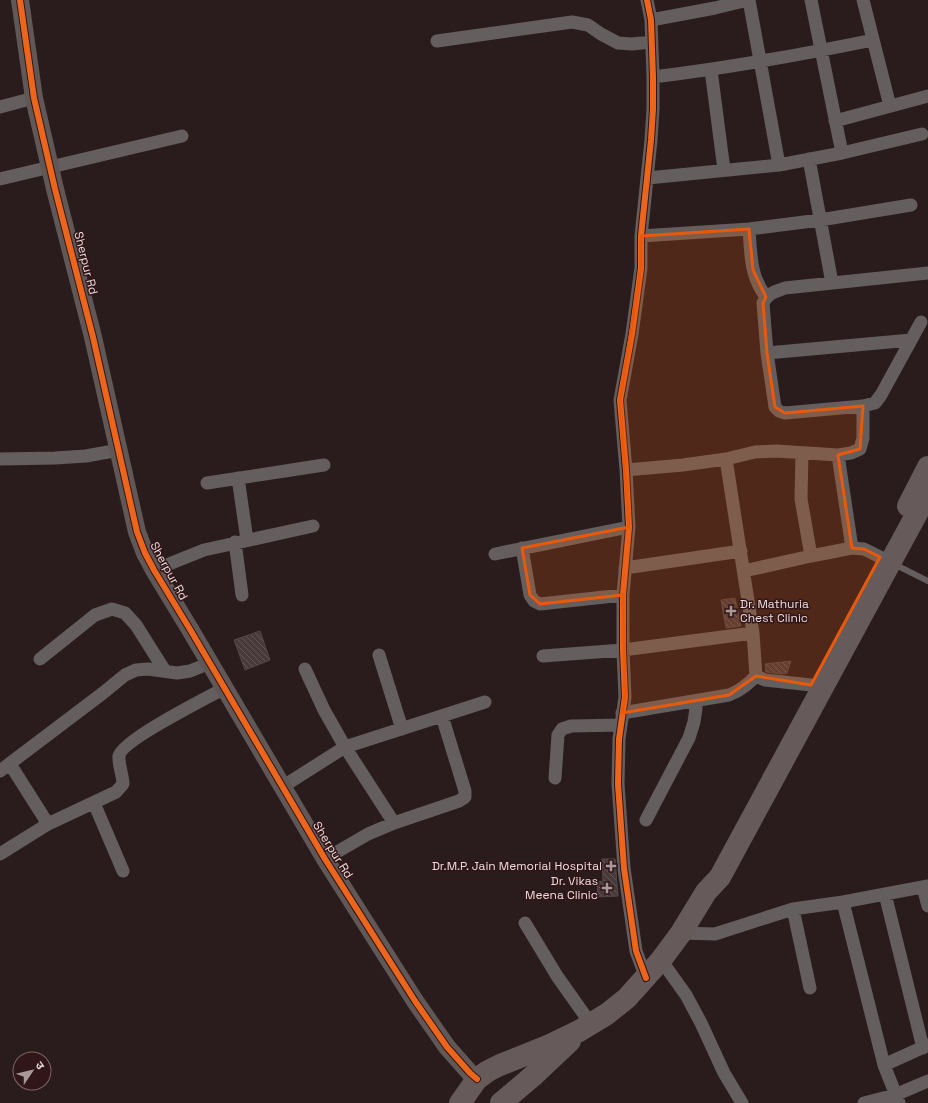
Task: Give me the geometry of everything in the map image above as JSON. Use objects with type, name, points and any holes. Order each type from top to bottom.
[{"type":"highway","points":[[460,1103],[477,1079],[488,1071],[550,1045],[585,1028],[607,1014],[627,998],[646,978],[662,960],[682,933],[706,892],[720,877],[885,560],[928,467]]},
{"type":"highway","points":[[706,892],[710,871],[768,762],[811,685],[885,560],[928,493]]},
{"type":"highway","points":[[506,1101],[585,1028]]},
{"type":"street","name":"Sherpur Rd","points":[[20,0],[34,98],[93,337],[137,532],[145,553],[325,859],[415,1001],[447,1047],[477,1079]]},
{"type":"street","points":[[646,978],[636,951],[624,868],[618,784],[619,739],[625,697],[623,595],[629,527],[620,400],[632,334],[641,268],[641,236],[648,178],[653,109],[651,20],[647,0]]},
{"type":"street","points":[[651,20],[749,0],[778,165]]},
{"type":"street","points":[[811,0],[842,153]]},
{"type":"street","points":[[863,0],[890,106]]},
{"type":"street","points":[[437,41],[572,22],[588,25],[601,34],[618,42],[632,44],[651,42]]},
{"type":"street","points":[[653,77],[711,70],[821,51],[873,40]]},
{"type":"street","points":[[711,70],[724,170]]},
{"type":"street","points":[[835,121],[928,96]]},
{"type":"street","points":[[0,107],[34,98]]},
{"type":"street","points":[[648,178],[778,165],[842,153],[922,134]]},
{"type":"street","points":[[0,179],[182,136]]},
{"type":"street","points":[[809,159],[832,283]]},
{"type":"street","points":[[641,236],[749,229],[820,220],[911,205]]},
{"type":"street","points":[[749,229],[753,270],[760,289],[766,297]]},
{"type":"street","points":[[921,322],[881,396],[875,403],[863,406],[785,413],[779,411],[775,407],[767,354],[763,303],[766,297],[785,288],[928,273]]},
{"type":"street","points":[[767,354],[911,340]]},
{"type":"street","points":[[626,470],[683,465],[726,459],[755,452],[776,451],[838,455],[851,453],[860,449],[863,438],[863,406]]},
{"type":"street","points":[[0,459],[78,457],[119,450]]},
{"type":"street","points":[[802,452],[801,499],[811,556]]},
{"type":"street","points":[[838,455],[852,548]]},
{"type":"street","points":[[555,778],[558,735],[562,729],[571,726],[622,719],[697,701],[729,696],[743,689],[756,676],[753,633],[726,459]]},
{"type":"street","points":[[206,483],[324,465]]},
{"type":"street","points":[[238,478],[242,595]]},
{"type":"street","points":[[154,570],[204,550],[312,526]]},
{"type":"street","points":[[495,554],[629,527]]},
{"type":"street","points":[[522,548],[530,595],[534,601],[540,604],[623,595]]},
{"type":"street","points":[[744,571],[852,548],[864,549],[885,560]]},
{"type":"street","points":[[625,568],[741,551]]},
{"type":"street","points":[[40,659],[95,615],[112,609],[125,613],[136,625],[165,671]]},
{"type":"street","points":[[543,656],[623,650],[753,633]]},
{"type":"street","points":[[379,655],[402,729]]},
{"type":"street","points":[[48,824],[5,767],[125,675],[136,670],[148,669],[177,673],[190,671],[210,662]]},
{"type":"street","points":[[305,669],[324,710],[345,747],[394,823]]},
{"type":"street","points":[[756,676],[765,680],[811,685]]},
{"type":"street","points":[[0,854],[48,824],[116,792],[123,784],[118,757],[123,748],[173,716],[225,688]]},
{"type":"street","points":[[646,820],[689,738],[694,722],[697,701]]},
{"type":"street","points":[[282,787],[345,747],[485,702]]},
{"type":"street","points":[[325,859],[368,834],[394,823],[459,801],[465,797],[465,791],[442,716]]},
{"type":"street","points":[[94,803],[122,871]]},
{"type":"street","points":[[682,933],[715,934],[793,909],[843,902],[925,886],[928,906]]},
{"type":"street","points":[[884,1065],[925,1047],[885,894]]},
{"type":"street","points":[[843,902],[884,1065],[897,1099]]},
{"type":"street","points":[[793,909],[810,988]]},
{"type":"street","points":[[525,923],[557,976],[585,1028]]},
{"type":"street","points":[[662,960],[686,995],[701,1023],[724,1073],[742,1103]]},
{"type":"street","points":[[864,1103],[897,1099],[928,1081]]},
{"type":"lane","points":[[885,560],[928,581]]},
{"type":"highlighted area","points":[[749,229],[753,270],[766,297],[763,303],[767,353],[775,407],[785,413],[863,406],[860,449],[838,455],[852,548],[864,549],[880,557],[811,685],[756,676],[729,695],[622,713],[625,697],[623,595],[540,604],[530,595],[522,548],[629,527],[620,400],[641,268],[641,236]]},
{"type":"building","points":[[735,598],[741,626],[726,628],[721,600]]},
{"type":"building","points":[[260,631],[270,660],[245,670],[234,640]]},
{"type":"building","points":[[791,661],[787,673],[782,674],[766,672],[765,664]]},
{"type":"building","points":[[602,859],[615,859],[618,896],[598,897],[597,882],[603,881]]},
{"type":"cycle path","points":[[20,0],[34,98],[55,189],[93,337],[137,532],[145,553],[325,859],[415,1001],[447,1047],[477,1079]]},
{"type":"cycle path","points":[[646,978],[636,951],[624,868],[618,784],[619,739],[625,697],[623,595],[629,527],[620,400],[632,334],[641,268],[641,236],[651,140],[653,77],[651,20],[647,0]]},
{"type":"place","name":"Dr. Mathuria Chest Clinic","points":[[731,611]]},
{"type":"place","name":"Dr.M.P. Jain Memorial Hospital","points":[[611,866]]},
{"type":"place","name":"Dr. Vikas Meena Clinic","points":[[607,888]]}]
